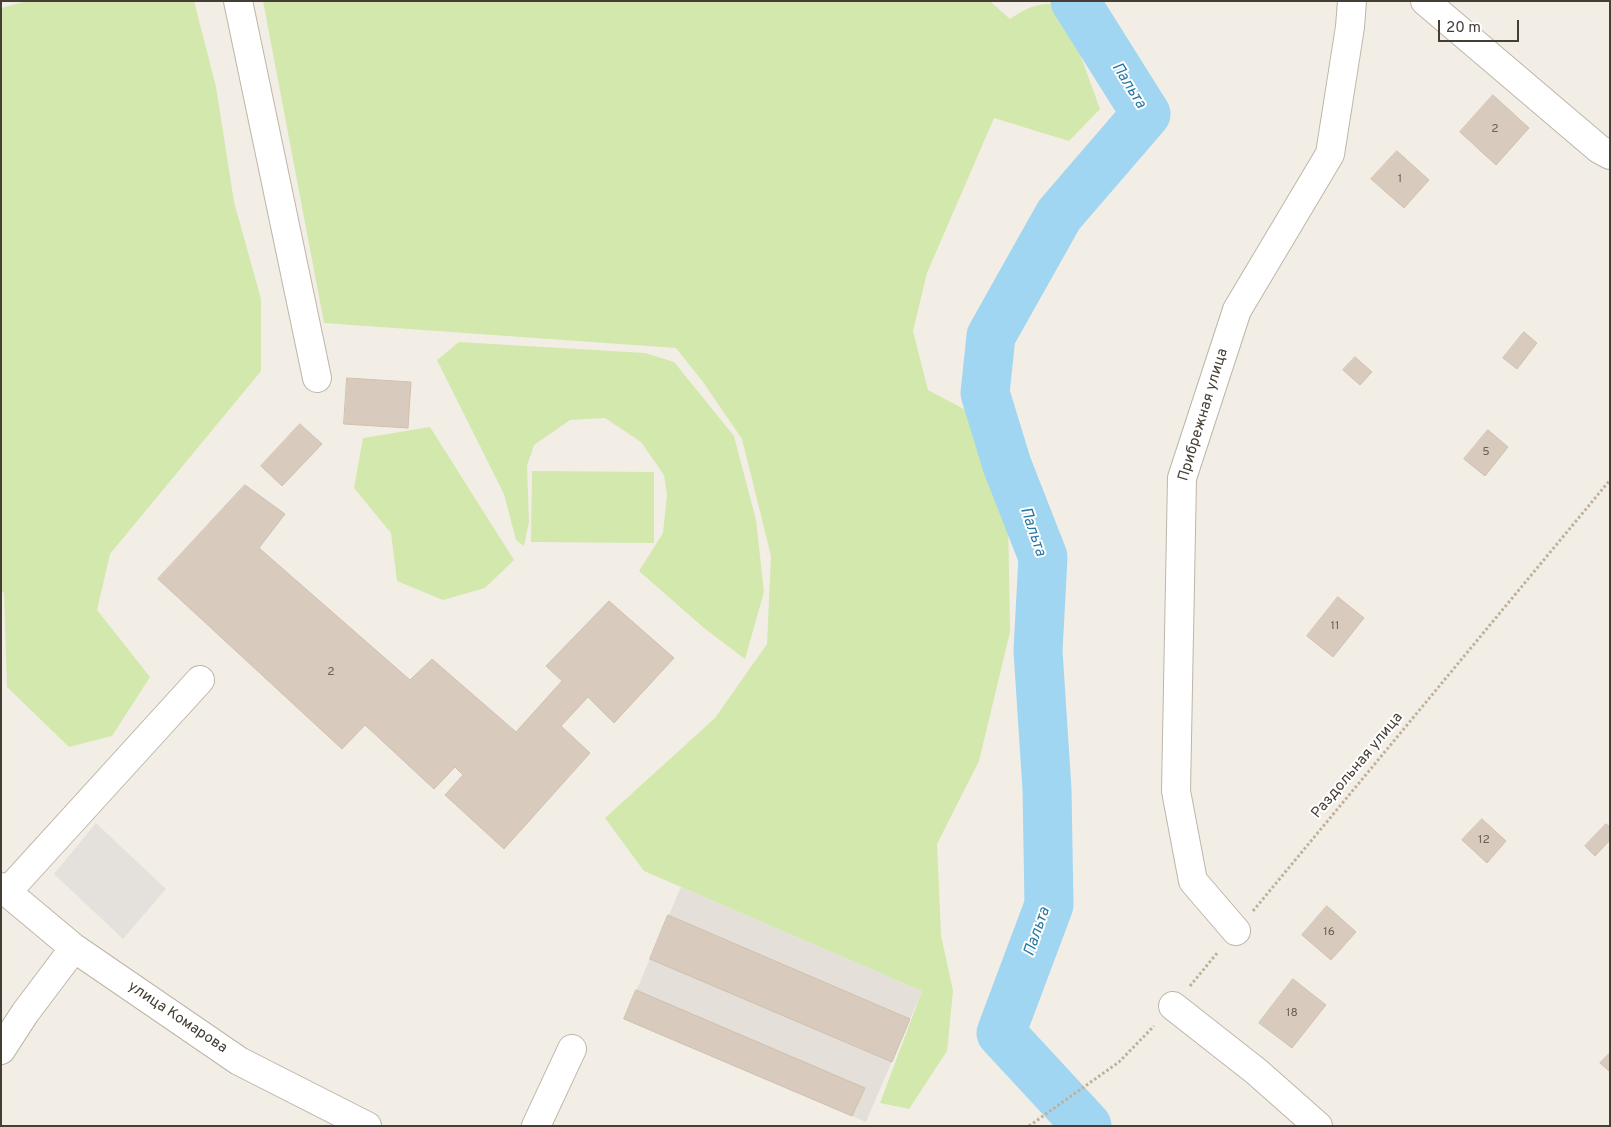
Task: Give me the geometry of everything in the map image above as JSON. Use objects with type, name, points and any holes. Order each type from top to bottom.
[{"type":"street","points":[[238,1],[317,378]]},
{"type":"street","name":"Прибрежная улица","points":[[1236,932],[1193,881],[1176,791],[1182,478],[1236,310],[1330,154],[1350,27],[1352,1]]},
{"type":"street","points":[[1425,1],[1599,149],[1610,155]]},
{"type":"street","points":[[4,890],[200,680]]},
{"type":"street","name":"улица Комарова","points":[[4,890],[74,948],[239,1061],[361,1125]]},
{"type":"street","points":[[1,1050],[25,1013],[74,948]]},
{"type":"street","points":[[1173,1006],[1257,1072],[1318,1126]]},
{"type":"street","points":[[536,1126],[572,1049]]},
{"type":"path","name":"Раздольная улица","points":[[1030,1126],[1119,1062],[1173,1006],[1610,480]]},
{"type":"shaded area","points":[[96,823],[166,889],[123,939],[54,874]]},
{"type":"shaded area","points":[[681,887],[922,991],[866,1122],[624,1019]]},
{"type":"green space","points":[[27,1],[194,1],[216,87],[234,202],[261,299],[261,371],[110,554],[97,610],[150,677],[112,736],[69,747],[7,687],[4,593],[1,590],[1,8]]},
{"type":"green space","points":[[263,1],[993,1],[992,3],[1010,19],[1025,10],[1039,5],[1054,4],[1071,8],[1073,35],[1100,109],[1069,141],[994,118],[927,273],[913,331],[928,390],[979,417],[1008,516],[1010,632],[979,761],[937,844],[941,935],[953,991],[947,1051],[909,1109],[880,1103],[922,991],[644,871],[605,818],[715,718],[767,644],[771,556],[742,439],[703,382],[676,348],[324,323]]},
{"type":"green space","points":[[459,342],[645,353],[674,362],[734,436],[756,520],[764,592],[745,659],[704,628],[639,571],[663,533],[667,495],[664,475],[641,442],[605,418],[570,420],[534,445],[527,466],[529,522],[524,546],[516,540],[504,494],[437,360]]},
{"type":"green space","points":[[430,427],[514,560],[485,588],[443,600],[397,581],[391,533],[354,488],[363,438]]},
{"type":"green space","points":[[532,471],[654,472],[654,543],[531,542]]},
{"type":"building","points":[[1493,95],[1529,128],[1496,165],[1460,132]]},
{"type":"building","points":[[1397,151],[1429,180],[1404,208],[1371,179]]},
{"type":"building","points":[[1524,332],[1537,343],[1517,369],[1503,358]]},
{"type":"building","points":[[1355,357],[1372,372],[1360,385],[1343,370]]},
{"type":"building","points":[[347,378],[411,382],[408,428],[344,424]]},
{"type":"building","points":[[300,424],[322,444],[282,486],[261,466]]},
{"type":"building","points":[[1488,430],[1508,447],[1485,476],[1464,459]]},
{"type":"building","points":[[245,485],[285,514],[259,548],[410,680],[432,659],[516,732],[562,681],[546,666],[609,601],[674,658],[614,723],[588,697],[561,726],[590,753],[504,849],[445,795],[463,775],[455,767],[434,789],[365,725],[342,749],[158,579]]},
{"type":"building","points":[[1338,597],[1364,618],[1333,657],[1307,636]]},
{"type":"building","points":[[1482,819],[1506,841],[1487,863],[1462,840]]},
{"type":"building","points":[[1606,824],[1610,827],[1610,840],[1595,856],[1585,846]]},
{"type":"building","points":[[1327,906],[1356,932],[1331,960],[1302,935]]},
{"type":"building","points":[[668,915],[910,1019],[892,1062],[650,959]]},
{"type":"building","points":[[1293,979],[1326,1005],[1292,1048],[1259,1023]]},
{"type":"building","points":[[636,990],[865,1088],[852,1116],[624,1019]]},
{"type":"building","points":[[1610,1053],[1610,1072],[1600,1063]]},
{"type":"waterway","name":"Пальта","points":[[1075,1],[1146,114],[1059,215],[991,336],[985,393],[1007,465],[1043,557],[1038,651],[1047,789],[1049,905],[1001,1033],[1087,1126]]}]
